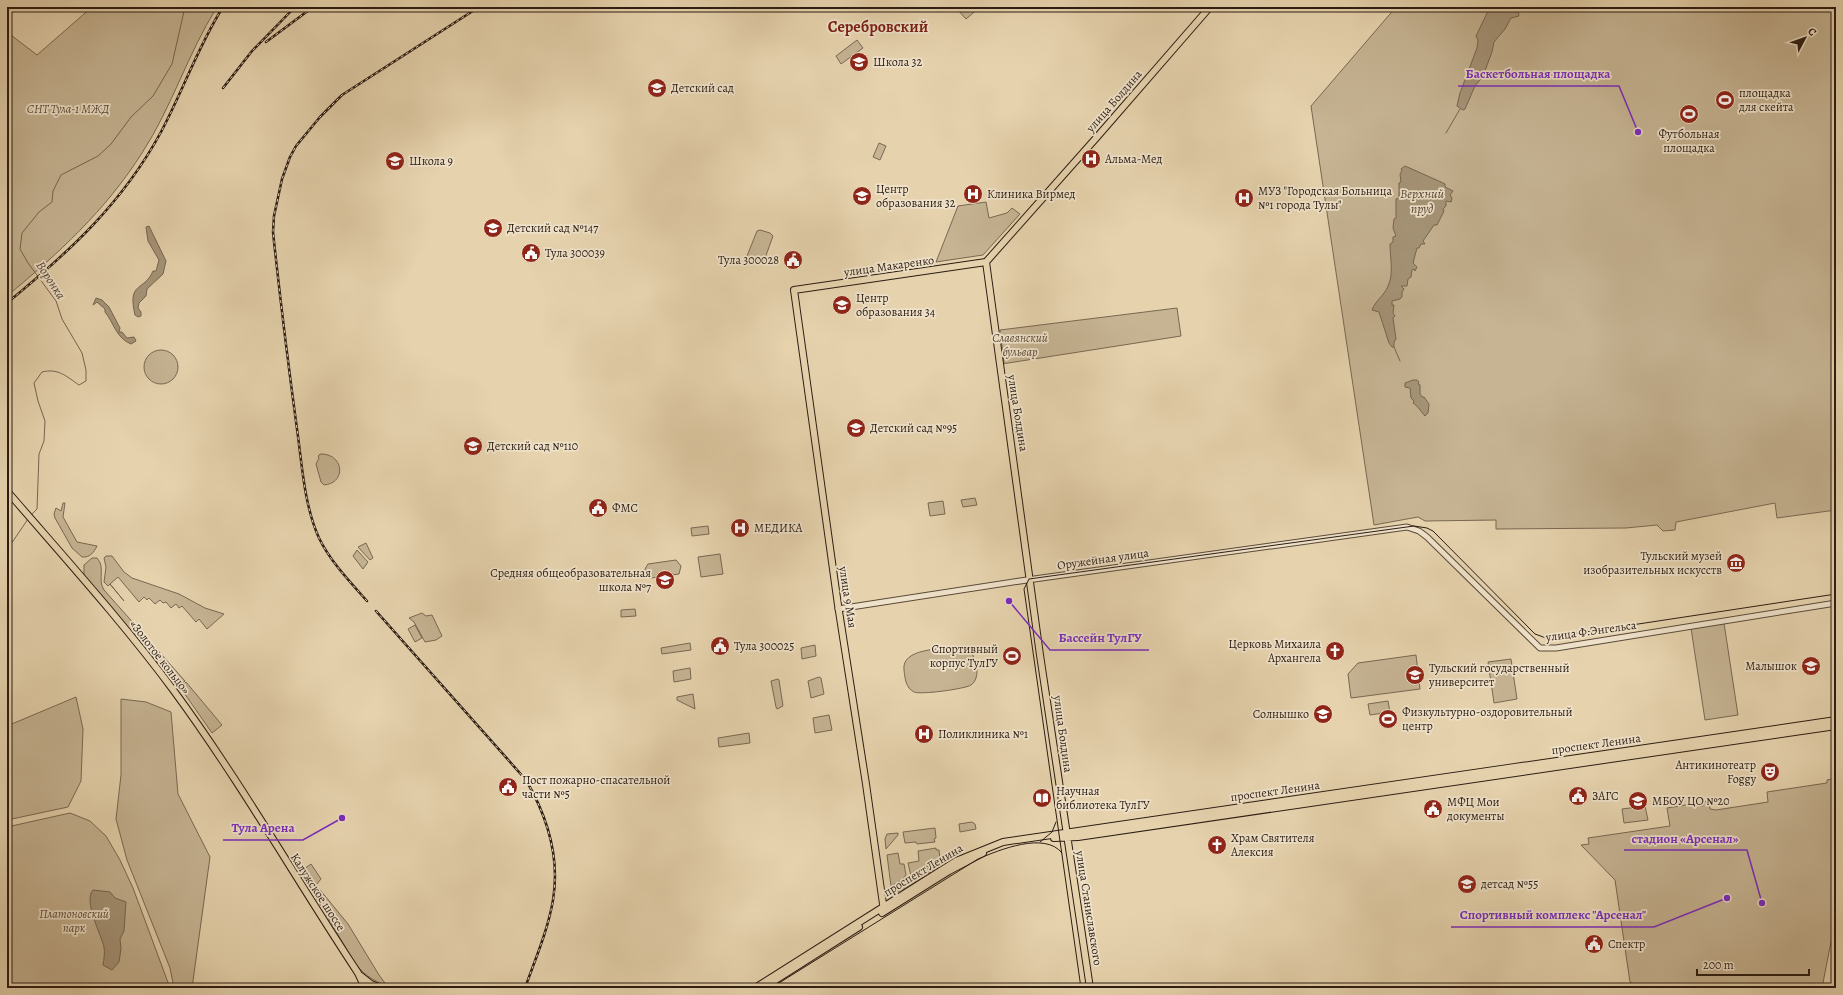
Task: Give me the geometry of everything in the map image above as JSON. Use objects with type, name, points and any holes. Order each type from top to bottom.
[{"type":"main road","name":"улица Болдина","points":[[1066,835],[1031,580],[997,352],[986,262],[1103,132],[1210,7]]},
{"type":"main road","name":"улица Макаренко","points":[[794,290],[986,262]]},
{"type":"main road","name":"улица 9 Мая","points":[[794,290],[838,609],[884,909]]},
{"type":"main road","name":"«Золотое кольцо»","points":[[7,491],[169,685],[203,732],[249,802]]},
{"type":"main road","name":"проспект Ленина","points":[[755,988],[949,871],[988,851],[1026,841],[1253,809],[1836,720]]},
{"type":"main road","name":"проспект Ленина","points":[[1560,763],[1836,726]]},
{"type":"main road","name":"Калужское шоссе","points":[[249,802],[358,973],[365,988]]},
{"type":"main road","name":"проспект Ленина","points":[[764,988],[884,909],[897,898],[942,869],[967,856],[1003,842],[1066,835]]},
{"type":"main road","name":"улица Станиславского","points":[[1066,835],[1090,988]]},
{"type":"main road","name":"Калужское шоссе","points":[[358,973],[371,984],[381,988]]},
{"type":"street","name":"улица Ф.Энгельса","points":[[1370,532],[1407,527],[1423,534],[1540,648],[1556,648],[1836,603]]},
{"type":"street","name":"Оружейная улица","points":[[838,609],[1370,532]]},
{"type":"green space","name":"СНТ Тула-1 МЖД","points":[[92,7],[217,7],[197,43],[153,135],[128,174],[113,194],[80,230],[45,264],[7,296],[7,32],[37,55]]},
{"type":"green space","points":[[959,7],[980,7],[966,19],[957,9]]},
{"type":"green space","points":[[1396,7],[1836,7],[1836,510],[1777,518],[1775,503],[1676,522],[1675,530],[1663,531],[1657,525],[1626,528],[1496,529],[1496,520],[1425,521],[1418,517],[1374,525],[1311,106]]},
{"type":"green space","points":[[857,40],[863,48],[841,64],[836,56]]},
{"type":"green space","points":[[879,143],[886,146],[880,160],[873,157]]},
{"type":"green space","points":[[986,202],[989,218],[1007,213],[1012,208],[1020,214],[983,255],[936,262],[958,206]]},
{"type":"green space","points":[[760,230],[770,233],[773,236],[762,263],[748,258],[747,256],[757,231]]},
{"type":"green space","name":"Славянский бульвар","points":[[1177,308],[1181,336],[1002,364],[1004,363],[1000,330]]},
{"type":"green space","points":[[158,350],[164,350],[168,351],[175,357],[178,367],[177,374],[171,381],[164,384],[158,384],[154,383],[147,377],[144,370],[144,364],[145,360],[151,353]]},
{"type":"green space","points":[[320,454],[328,455],[334,458],[340,468],[336,479],[331,483],[324,485],[321,482],[316,464]]},
{"type":"green space","points":[[975,498],[977,505],[963,507],[961,500]]},
{"type":"green space","points":[[943,501],[945,514],[930,516],[928,503]]},
{"type":"green space","points":[[63,503],[65,503],[63,517],[77,542],[97,546],[89,556],[82,557],[72,548],[55,518],[54,514],[56,508],[61,511]]},
{"type":"green space","points":[[708,526],[709,534],[692,536],[691,528]]},
{"type":"green space","points":[[366,543],[373,558],[370,560],[358,547]]},
{"type":"green space","points":[[357,550],[368,562],[363,569],[353,556]]},
{"type":"green space","points":[[720,554],[723,574],[701,577],[698,557]]},
{"type":"green space","points":[[106,556],[112,556],[124,572],[132,578],[179,594],[205,608],[224,614],[207,629],[199,619],[196,622],[182,606],[179,608],[176,604],[171,608],[166,602],[163,603],[160,600],[155,604],[149,598],[147,600],[144,597],[139,602],[118,577],[108,586],[104,582],[106,567],[104,558]]},
{"type":"green space","points":[[92,558],[97,558],[100,562],[101,582],[104,590],[185,681],[178,687],[84,575],[84,565]]},
{"type":"green space","points":[[676,560],[681,566],[679,574],[651,578],[646,577],[645,569],[648,564]]},
{"type":"green space","points":[[635,609],[636,616],[621,617],[621,610]]},
{"type":"green space","points":[[422,613],[426,616],[432,615],[442,636],[436,640],[425,642],[414,622],[409,618]]},
{"type":"green space","points":[[1724,623],[1738,715],[1705,720],[1691,628]]},
{"type":"green space","points":[[415,625],[422,638],[415,642],[408,629]]},
{"type":"green space","points":[[690,643],[691,650],[662,654],[661,648]]},
{"type":"green space","points":[[815,645],[816,656],[802,659],[801,648]]},
{"type":"green space","points":[[957,647],[970,651],[975,659],[977,673],[974,682],[971,685],[952,690],[925,693],[914,692],[909,688],[905,680],[904,670],[905,663],[909,657],[933,649]]},
{"type":"green space","points":[[1416,655],[1420,689],[1351,698],[1348,674],[1358,663]]},
{"type":"green space","points":[[1511,659],[1517,699],[1494,703],[1488,662]]},
{"type":"green space","points":[[690,668],[691,679],[674,682],[673,671]]},
{"type":"green space","points":[[819,677],[821,678],[824,694],[811,698],[808,681]]},
{"type":"green space","points":[[778,679],[783,706],[777,709],[771,681]]},
{"type":"green space","points":[[186,682],[222,725],[212,733],[182,690],[181,687]]},
{"type":"green space","points":[[693,694],[695,709],[677,700],[677,697]]},
{"type":"green space","points":[[76,697],[83,729],[81,781],[68,807],[7,820],[7,726]]},
{"type":"green space","points":[[121,699],[146,702],[171,712],[178,794],[210,857],[192,988],[174,988],[170,968],[127,860],[116,819],[121,775]]},
{"type":"green space","points":[[1388,701],[1390,712],[1370,715],[1368,704]]},
{"type":"green space","points":[[829,715],[832,730],[815,733],[813,718]]},
{"type":"green space","points":[[749,733],[750,743],[719,747],[718,738]]},
{"type":"green space","points":[[1836,778],[1836,916],[1822,988],[1635,988],[1634,984],[1630,982],[1615,880],[1581,845],[1589,844],[1588,838],[1670,826],[1667,808],[1698,803],[1698,806],[1703,806],[1703,802],[1709,801],[1710,809],[1716,810],[1768,802],[1767,792],[1827,783],[1827,780]]},
{"type":"green space","points":[[1645,806],[1648,820],[1624,823],[1622,809]]},
{"type":"green space","name":"Платоновский парк","points":[[70,813],[90,821],[106,836],[120,860],[133,888],[170,988],[7,988],[7,827]]},
{"type":"green space","points":[[972,822],[975,824],[976,829],[960,832],[959,824]]},
{"type":"green space","points":[[935,828],[935,842],[917,844],[916,842],[905,843],[903,832]]},
{"type":"green space","points":[[898,833],[886,849],[885,839],[887,834]]},
{"type":"green space","points":[[936,848],[936,850],[939,850],[940,859],[911,876],[908,863],[919,861],[918,851]]},
{"type":"green space","points":[[898,853],[900,864],[904,864],[906,875],[902,880],[891,886],[887,855]]},
{"type":"green space","points":[[941,861],[937,868],[901,891],[896,891],[892,888]]},
{"type":"green space","points":[[311,864],[321,879],[316,885],[348,924],[387,986],[368,976],[353,960],[302,874],[304,869]]},
{"type":"water","points":[[1495,7],[1524,7],[1518,10],[1519,16],[1511,18],[1505,29],[1494,42],[1483,76],[1475,86],[1465,109],[1463,110],[1457,106],[1460,93],[1477,48],[1478,40],[1476,36],[1489,9],[1491,11]]},
{"type":"water","name":"Верхний пруд","points":[[1405,166],[1445,184],[1445,187],[1453,191],[1450,195],[1452,198],[1451,202],[1446,201],[1446,206],[1443,209],[1444,211],[1437,225],[1434,225],[1423,241],[1425,244],[1421,244],[1419,248],[1417,248],[1413,263],[1417,267],[1415,271],[1414,269],[1412,270],[1407,286],[1401,286],[1404,289],[1402,292],[1402,297],[1392,301],[1392,305],[1394,305],[1393,313],[1395,316],[1393,318],[1396,339],[1394,342],[1394,347],[1392,347],[1389,343],[1379,312],[1372,310],[1386,290],[1390,281],[1390,244],[1393,242],[1393,237],[1396,236],[1393,228],[1394,219],[1396,218],[1396,199],[1399,198],[1401,169]]},
{"type":"water","points":[[149,226],[166,261],[163,274],[147,289],[146,296],[139,303],[138,308],[141,312],[141,316],[138,317],[135,315],[133,297],[138,288],[149,278],[153,271],[156,271],[159,260],[148,241],[146,227]]},
{"type":"water","points":[[96,298],[102,300],[109,307],[120,328],[119,332],[122,332],[127,338],[134,337],[136,341],[131,344],[122,338],[105,312],[105,309],[97,302],[93,305]]},
{"type":"water","points":[[1417,380],[1419,382],[1420,394],[1429,404],[1428,413],[1425,416],[1413,403],[1414,401],[1411,398],[1410,388],[1405,387],[1405,383]]},
{"type":"water","points":[[93,890],[110,892],[115,898],[126,902],[124,931],[120,939],[121,949],[119,962],[112,970],[103,965],[104,947],[90,902],[90,895]]},
{"type":"waterway","name":"Воронка","points":[[31,515],[37,509],[39,454],[44,441],[45,421],[34,383],[42,372],[53,371],[62,374],[79,385],[86,381],[86,370],[82,353],[62,319],[56,301],[28,263],[20,249],[22,233],[39,212],[52,202],[53,191],[61,175],[98,156],[111,144],[131,117],[153,96],[172,64],[185,7]]},
{"type":"waterway","points":[[1446,133],[1460,109]]},
{"type":"waterway","points":[[1394,347],[1400,361]]},
{"type":"waterway","name":"Воронка","points":[[7,550],[28,519]]},
{"type":"tram line","points":[[1081,988],[1024,589],[1029,579],[1414,526],[1427,528],[1433,531],[1535,634],[1546,638],[1836,594]]},
{"type":"tram line","points":[[1040,842],[1052,832],[1056,822]]},
{"type":"tram line","points":[[771,988],[978,859],[1009,847],[1033,843],[1045,843],[1062,853]]},
{"type":"railway","points":[[7,303],[73,245],[93,225],[129,182],[146,158],[161,132],[198,53],[223,7]]},
{"type":"railway","points":[[223,88],[252,51],[295,7]]},
{"type":"railway","points":[[266,42],[313,7]]},
{"type":"railway","points":[[367,601],[329,555],[319,538],[310,512],[302,470],[284,330],[273,232],[274,216],[282,179],[290,157],[296,146],[320,117],[342,95],[479,7]]},
{"type":"railway","points":[[376,611],[526,780],[546,823],[555,869],[553,900],[541,945],[525,988]]},
{"type":"place","name":"Школа 32","points":[[859,62]]},
{"type":"place","name":"Детский сад","points":[[657,88]]},
{"type":"place","name":"площадка для скейта","points":[[1725,100]]},
{"type":"place","name":"Футбольная площадка","points":[[1689,114]]},
{"type":"place","name":"Баскетбольная площадка","points":[[1638,132]]},
{"type":"place","name":"Альма-Мед","points":[[1091,159]]},
{"type":"place","name":"Школа 9","points":[[395,161]]},
{"type":"place","name":"Клиника Вирмед","points":[[973,194]]},
{"type":"place","name":"Центр образования 32","points":[[862,196]]},
{"type":"place","name":"МУЗ \"Городская Больница №1 города Тулы\"","points":[[1244,198]]},
{"type":"place","name":"Детский сад №147","points":[[493,228]]},
{"type":"place","name":"Тула 300039","points":[[531,253]]},
{"type":"place","name":"Тула 300028","points":[[793,260]]},
{"type":"place","name":"Центр образования 34","points":[[842,305]]},
{"type":"place","name":"Детский сад №95","points":[[856,428]]},
{"type":"place","name":"Детский сад №110","points":[[473,446]]},
{"type":"place","name":"ФМС","points":[[598,508]]},
{"type":"place","name":"МЕДИКА","points":[[740,528]]},
{"type":"place","name":"Тульский музей изобразительных искусств","points":[[1736,563]]},
{"type":"place","name":"Средняя общеобразовательная школа №7","points":[[665,580]]},
{"type":"place","name":"Бассейн ТулГУ","points":[[1009,601]]},
{"type":"place","name":"Тула 300025","points":[[720,646]]},
{"type":"place","name":"Церковь Михаила Архангела","points":[[1335,651]]},
{"type":"place","name":"Спортивный корпус ТулГУ","points":[[1012,656]]},
{"type":"place","name":"Малышок","points":[[1811,666]]},
{"type":"place","name":"Тульский государственный университет","points":[[1415,675]]},
{"type":"place","name":"Солнышко","points":[[1323,714]]},
{"type":"place","name":"Физкультурно-оздоровительный центр","points":[[1388,719]]},
{"type":"place","name":"Поликлиника №1","points":[[924,734]]},
{"type":"place","name":"Антикинотеатр Foggy","points":[[1770,772]]},
{"type":"place","name":"Пост пожарно-спасательной части №5","points":[[508,787]]},
{"type":"place","name":"ЗАГС","points":[[1578,796]]},
{"type":"place","name":"Научная библиотека ТулГУ","points":[[1042,798]]},
{"type":"place","name":"МБОУ ЦО №20","points":[[1638,801]]},
{"type":"place","name":"МФЦ Мои документы","points":[[1433,809]]},
{"type":"place","name":"Тула Арена","points":[[342,818]]},
{"type":"place","name":"Храм Святителя Алексия","points":[[1217,845]]},
{"type":"place","name":"детсад №55","points":[[1467,884]]},
{"type":"place","name":"Спортивный комплекс \"Арсенал\"","points":[[1727,898]]},
{"type":"place","name":"стадион «Арсенал»","points":[[1762,903]]},
{"type":"place","name":"Спектр","points":[[1594,944]]},
{"type":"district","name":"Серебровский","points":[[878,27]]}]
